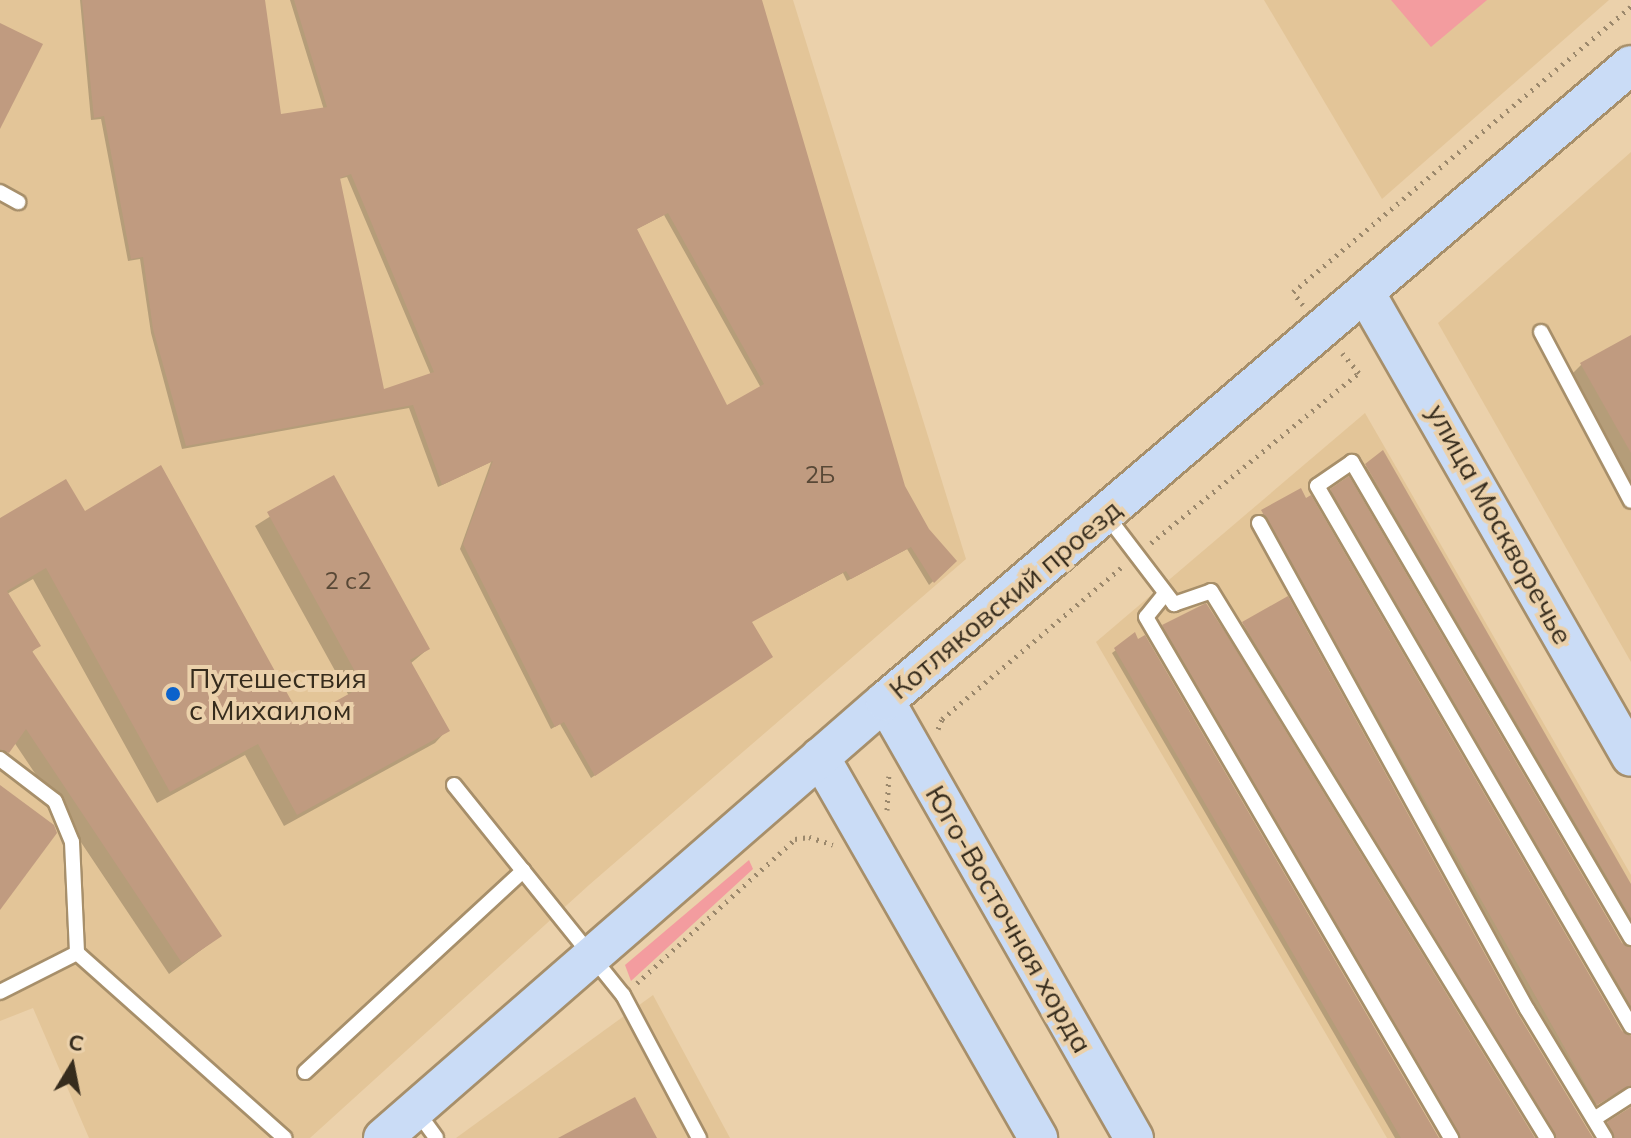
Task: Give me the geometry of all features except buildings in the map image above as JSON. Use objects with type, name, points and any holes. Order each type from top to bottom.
[{"type":"main road","name":"Котляковский проезд","points":[[383,1138],[426,1124],[594,957],[820,757],[1631,65]]},
{"type":"main road","name":"улица Москворечье","points":[[1366,294],[1631,757]]},
{"type":"main road","name":"Юго-Восточная хорда","points":[[885,701],[1134,1138]]},
{"type":"main road","points":[[820,757],[1038,1138]]},
{"type":"lane","points":[[0,192],[18,202]]},
{"type":"lane","points":[[1541,332],[1631,501]]},
{"type":"lane","points":[[1631,938],[1352,462],[1317,486],[1631,1026]]},
{"type":"lane","points":[[1105,514],[1164,595],[1174,604],[1211,591],[1547,1138]]},
{"type":"lane","points":[[1259,523],[1527,1009],[1605,1138]]},
{"type":"lane","points":[[1164,595],[1146,617],[1451,1138]]},
{"type":"lane","points":[[0,759],[55,801],[72,842],[77,953],[285,1138]]},
{"type":"lane","points":[[454,785],[623,995],[699,1138]]},
{"type":"lane","points":[[305,1072],[523,871]]},
{"type":"lane","points":[[0,992],[77,953]]},
{"type":"lane","points":[[1594,1119],[1631,1095]]},
{"type":"path","points":[[887,821],[889,770]]},
{"type":"path","points":[[623,995],[795,839],[809,837],[836,847]]},
{"type":"path","points":[[763,858],[768,864]]},
{"type":"shaded area","points":[[0,0],[793,0],[966,559],[589,885],[310,1138],[89,1138],[33,1008],[0,1021]]},
{"type":"shaded area","points":[[1264,0],[1609,0],[1382,199]]},
{"type":"shaded area","points":[[1391,0],[1487,0],[1431,47]]},
{"type":"shaded area","points":[[1631,152],[1631,662],[1438,323]]},
{"type":"shaded area","points":[[1365,413],[1631,875],[1631,1138],[1387,1138],[1096,642]]},
{"type":"shaded area","points":[[749,860],[753,869],[631,981],[625,965]]},
{"type":"shaded area","points":[[653,995],[730,1138],[456,1138]]},
{"type":"place","name":"Путешествия с Михаилом","points":[[173,694]]}]
